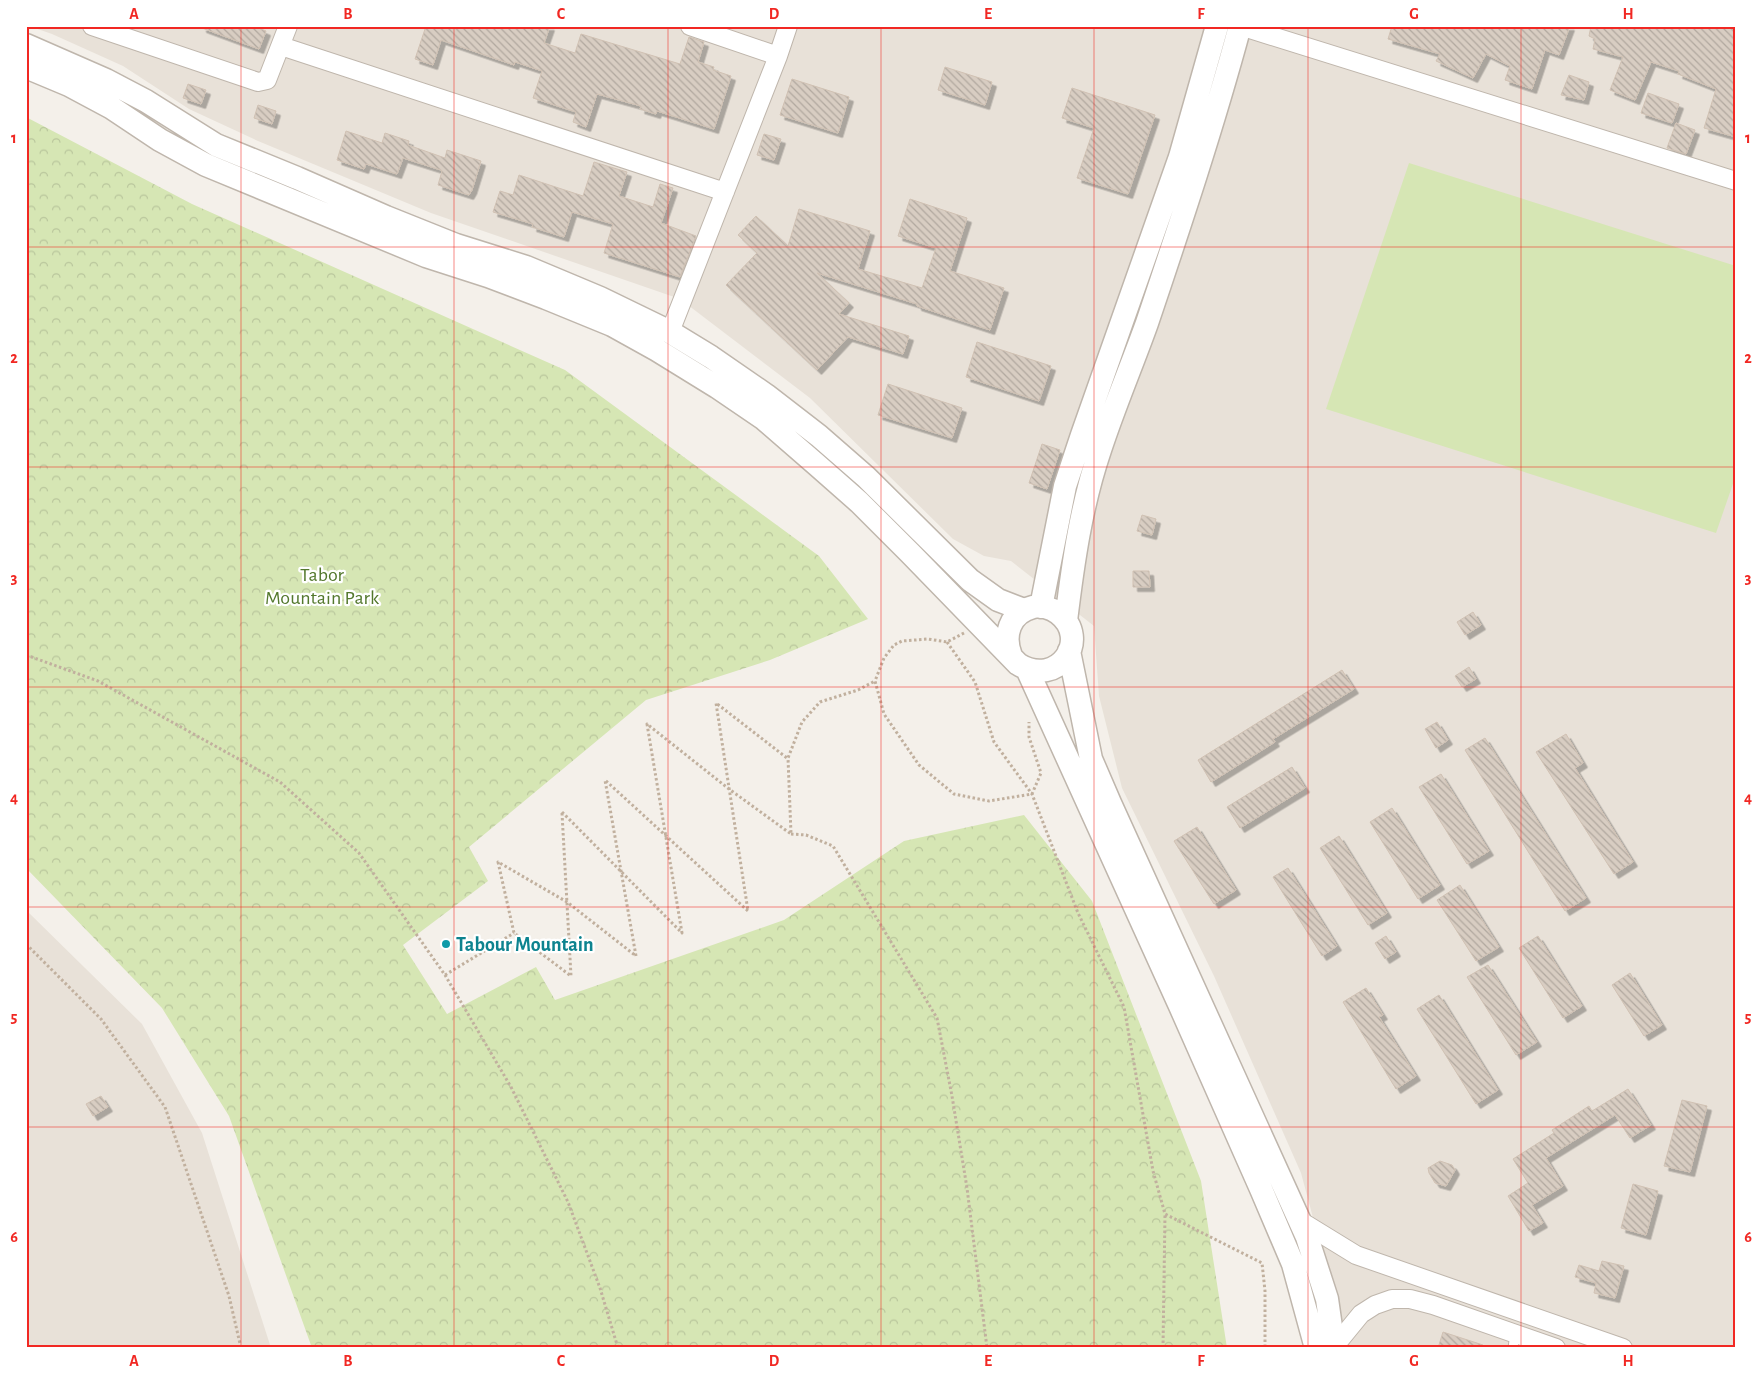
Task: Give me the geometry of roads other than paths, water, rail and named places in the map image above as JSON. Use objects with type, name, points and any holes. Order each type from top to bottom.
[{"type":"street","points":[[92,26],[258,82],[266,80],[288,26]]},
{"type":"street","points":[[690,26],[778,56]]},
{"type":"street","points":[[670,332],[788,26]]},
{"type":"street","points":[[1217,26],[1180,157],[1082,435],[1032,608],[1015,617],[1008,630],[1007,646],[1038,694],[1262,1189],[1293,1264],[1316,1348]]},
{"type":"street","points":[[1066,621],[1073,564],[1083,511],[1100,451],[1132,367],[1190,197],[1240,26],[1736,181]]},
{"type":"street","points":[[26,44],[106,80],[146,101],[216,145],[456,245],[526,267],[600,298],[670,332],[711,357],[819,436],[866,477],[970,580],[998,600],[1055,611],[1070,627],[1072,638],[1066,658],[1058,666],[1037,672],[1019,662],[859,502],[764,419],[718,387],[657,350],[612,325],[488,276],[426,256],[206,165],[160,140],[112,108],[69,84],[26,67]]},
{"type":"street","points":[[281,46],[725,192]]},
{"type":"street","points":[[1069,652],[1091,759],[1307,1237],[1327,1299],[1334,1348]]},
{"type":"street","points":[[1299,1220],[1356,1255],[1623,1348]]},
{"type":"street","points":[[1334,1348],[1360,1314],[1375,1305],[1392,1299],[1410,1299],[1433,1305],[1514,1341],[1556,1348]]},
{"type":"street","points":[[1514,1341],[1515,1311]]},
{"type":"place","name":"Tabour Mountain","points":[[446,944]]},
{"type":"park label","name":"Tabor Mountain Park","points":[[322,586]]}]
